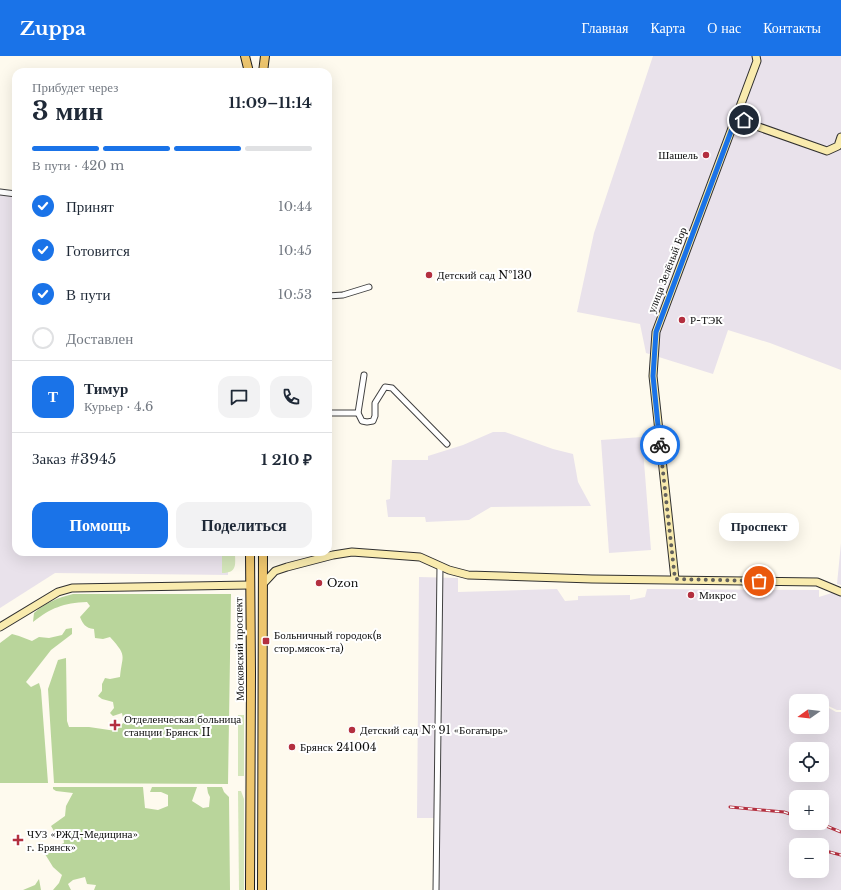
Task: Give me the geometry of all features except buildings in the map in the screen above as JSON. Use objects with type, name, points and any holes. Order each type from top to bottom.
[{"type":"main road","points":[[245,56],[248,68]]},
{"type":"main road","points":[[262,68],[264,56]]},
{"type":"main road","name":"Московский проспект","points":[[250,556],[250,890]]},
{"type":"main road","name":"Московский проспект","points":[[262,890],[263,556]]},
{"type":"main road","points":[[250,585],[263,584]]},
{"type":"street","name":"улица Зелёный Бор","points":[[675,579],[653,376],[656,332],[757,61],[756,56]]},
{"type":"street","points":[[736,118],[827,151],[838,146],[841,137]]},
{"type":"street","points":[[0,192],[12,194]]},
{"type":"street","points":[[332,296],[343,295],[368,287]]},
{"type":"street","points":[[364,375],[358,413],[362,420],[367,422],[373,421],[375,416],[374,403],[385,387],[392,388],[447,444]]},
{"type":"street","points":[[332,413],[358,413]]},
{"type":"street","points":[[332,555],[352,552],[420,557],[455,572],[468,575],[592,579],[817,582],[841,592]]},
{"type":"street","points":[[263,584],[275,571],[329,556]]},
{"type":"street","points":[[436,890],[440,566]]},
{"type":"street","points":[[0,627],[58,592],[72,588],[250,585]]},
{"type":"shaded area","points":[[653,56],[841,56],[841,370],[770,343],[728,330],[713,374],[646,353],[640,324],[577,312],[594,233]]},
{"type":"shaded area","points":[[0,195],[12,196],[12,556],[228,556],[228,575],[55,573],[0,608]]},
{"type":"shaded area","points":[[493,432],[505,432],[553,449],[573,454],[578,482],[591,506],[491,507],[469,520],[426,522],[425,517],[388,517],[386,500],[390,499],[392,460],[428,460],[428,456],[463,445]]},
{"type":"shaded area","points":[[642,437],[651,550],[609,553],[601,440]]},
{"type":"shaded area","points":[[841,543],[841,585],[837,584]]},
{"type":"shaded area","points":[[419,577],[458,578],[458,592],[557,589],[565,601],[578,600],[578,596],[630,595],[630,600],[645,597],[647,589],[819,590],[819,597],[835,592],[841,596],[841,710],[829,706],[829,694],[789,694],[789,734],[829,734],[829,708],[836,712],[841,712],[841,890],[436,890],[437,818],[417,818]]},
{"type":"green space","points":[[222,556],[235,556],[233,570],[227,573],[222,573]]},
{"type":"green space","points":[[73,594],[231,594],[228,784],[54,783],[48,689],[58,660],[66,658],[67,721],[69,727],[89,727],[116,731],[124,722],[122,713],[113,716],[110,713],[114,708],[113,702],[102,699],[98,696],[102,691],[102,684],[105,678],[110,679],[120,677],[122,652],[110,637],[103,639],[95,638],[94,629],[88,628],[83,624],[80,617],[90,606],[87,602],[58,607],[33,622],[34,613],[43,606],[57,599]]},
{"type":"green space","points":[[72,628],[72,634],[51,650],[26,682],[31,687],[39,683],[41,690],[48,783],[0,783],[0,643],[12,634],[32,641],[39,637],[49,638],[62,635],[66,629]]},
{"type":"green space","points":[[238,715],[244,715],[244,776],[238,776]]},
{"type":"green space","points":[[53,787],[143,787],[145,808],[158,810],[168,806],[168,795],[161,792],[150,792],[152,787],[197,787],[192,801],[203,808],[209,807],[210,797],[207,787],[222,787],[224,792],[229,797],[230,890],[94,890],[96,885],[87,884],[85,877],[73,880],[68,884],[71,890],[53,890],[59,883],[62,875],[53,867],[45,854],[46,851],[64,843],[63,835],[54,831],[51,826],[65,816],[66,806],[73,793],[56,791]]},
{"type":"green space","points":[[238,791],[241,791],[244,799],[244,890],[239,890]]},
{"type":"green space","points":[[39,879],[41,890],[23,890],[35,885]]},
{"type":"railway","points":[[730,807],[789,814]]},
{"type":"railway","points":[[829,827],[841,832]]},
{"type":"railway","points":[[829,852],[841,855]]},
{"type":"way so far","points":[[660,445],[675,579],[759,581]]},
{"type":"place","name":"Шашель","points":[[706,155]]},
{"type":"place","name":"Детский сад №130","points":[[429,275]]},
{"type":"place","name":"Р-ТЭК","points":[[682,320]]},
{"type":"place","name":"Проспект","points":[[759,581]]},
{"type":"place","name":"Ozon","points":[[319,583]]},
{"type":"place","name":"Микрос","points":[[691,595]]},
{"type":"place","name":"Больничный городок(в стор.мясок-та)","points":[[266,641]]},
{"type":"place","name":"Отделенческая больница станции Брянск II","points":[[115,725]]},
{"type":"place","name":"Детский сад № 91 «Богатырь»","points":[[352,730]]},
{"type":"place","name":"Брянск 241004","points":[[292,747]]},
{"type":"place","name":"ЧУЗ «РЖД-Медицина» г. Брянск»","points":[[18,840]]},
{"type":"route","points":[[660,445],[653,376],[656,332],[736,118],[744,120]]}]
